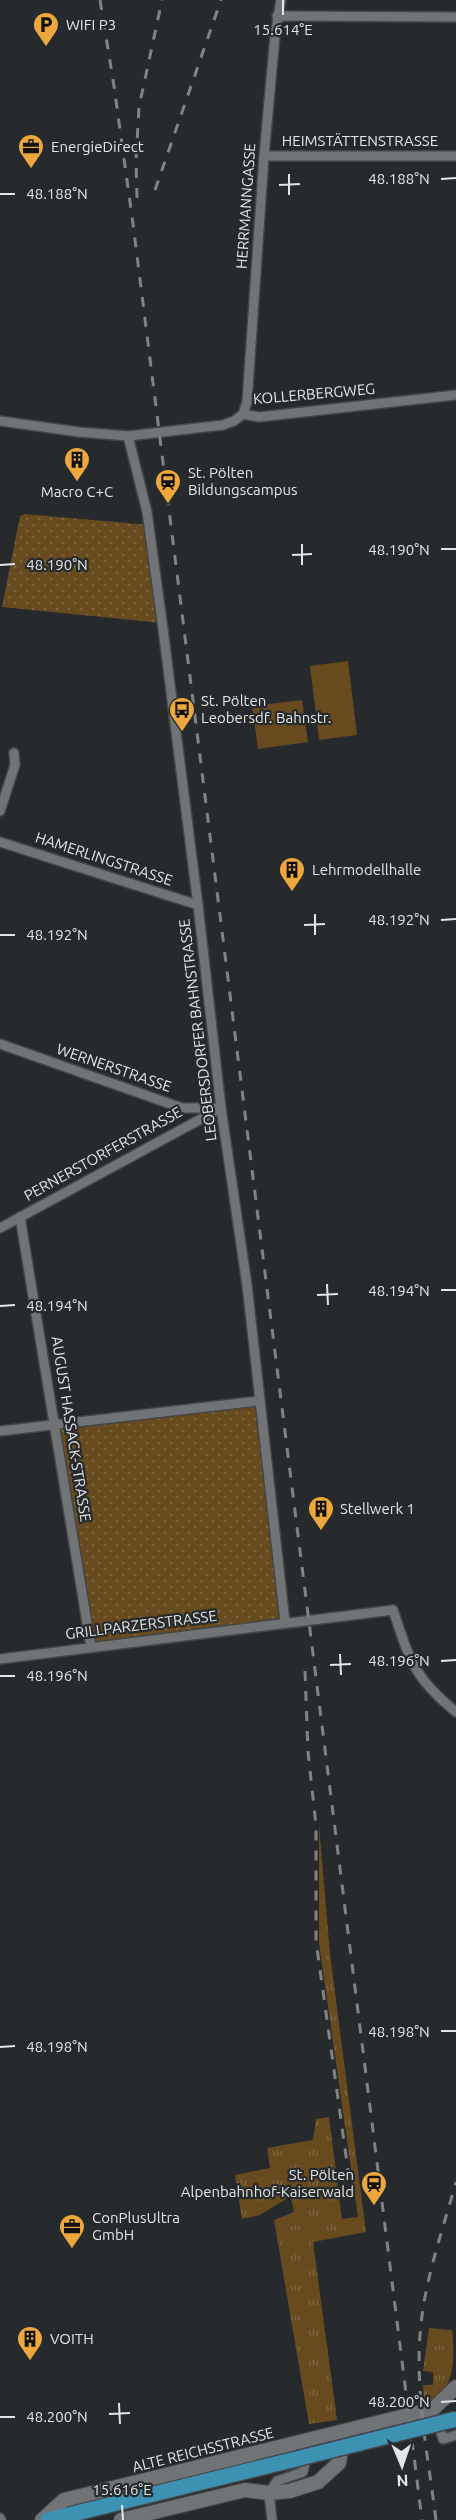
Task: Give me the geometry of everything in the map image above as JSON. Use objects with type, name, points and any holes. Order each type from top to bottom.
[{"type":"main road","points":[[48,2520],[456,2419]]},
{"type":"street","name":"HERRMANNGASSE","points":[[243,414],[248,391],[264,156],[277,16],[281,0]]},
{"type":"street","points":[[277,16],[456,17]]},
{"type":"street","name":"HEIMSTÄTTENSTRASSE","points":[[264,156],[456,156]]},
{"type":"street","name":"KOLLERBERGWEG","points":[[0,421],[128,436],[223,425],[243,414],[259,417],[456,395]]},
{"type":"street","name":"LEOBERSDORFER BAHNSTRASSE","points":[[128,436],[147,512],[198,905],[221,1107],[247,1285],[258,1401],[285,1622]]},
{"type":"street","points":[[0,811],[15,765],[14,753]]},
{"type":"street","name":"HAMERLINGSTRASSE","points":[[0,842],[198,905]]},
{"type":"street","name":"WERNERSTRASSE","points":[[0,1044],[182,1108],[221,1107]]},
{"type":"street","name":"PERNERSTORFERSTRASSE","points":[[0,1228],[221,1107]]},
{"type":"street","name":"AUGUST HASSACK-STRASSE","points":[[20,1217],[91,1647]]},
{"type":"street","points":[[0,1431],[258,1401]]},
{"type":"street","name":"GRILLPARZERSTRASSE","points":[[0,1659],[393,1610],[417,1674],[456,1712]]},
{"type":"street","name":"ALTE REICHSSTRASSE","points":[[42,2520],[64,2500],[308,2442],[434,2408],[456,2387]]},
{"type":"street","points":[[434,2408],[443,2439],[456,2435]]},
{"type":"street","points":[[121,2520],[245,2490],[269,2493],[290,2491],[318,2482],[339,2463],[345,2432]]},
{"type":"street","points":[[272,2520],[269,2493],[277,2481],[303,2472],[308,2442]]},
{"type":"green space","points":[[25,514],[149,525],[162,623],[2,607],[20,516]]},
{"type":"green space","points":[[348,661],[357,735],[319,740],[310,666]]},
{"type":"green space","points":[[302,700],[308,742],[258,749],[252,706]]},
{"type":"green space","points":[[258,1401],[285,1622],[91,1647],[56,1425]]},
{"type":"green space","points":[[319,1825],[330,1954],[366,2232],[313,2242],[337,2420],[309,2424],[274,2220],[294,2212],[291,2196],[260,2215],[242,2219],[235,2175],[270,2168],[267,2148],[313,2140],[316,2119],[329,2117],[342,2219],[358,2217],[319,1943]]},
{"type":"green space","points":[[429,2328],[452,2330],[453,2363],[448,2384],[435,2399],[424,2404],[423,2385],[433,2385],[433,2372],[423,2371]]},
{"type":"railway","points":[[100,0],[133,224],[422,2520]]},
{"type":"railway","points":[[137,198],[136,160],[139,107],[162,0]]},
{"type":"railway","points":[[155,190],[221,0]]},
{"type":"railway","points":[[305,1671],[308,1752],[316,1825],[316,1941],[353,2206]]},
{"type":"railway","points":[[436,2520],[423,2422],[419,2349],[423,2306],[456,2182]]},
{"type":"place","name":"WIFI P3","points":[[46,48]]},
{"type":"place","name":"EnergieDirect","points":[[31,170]]},
{"type":"place","name":"Macro C+C","points":[[77,483]]},
{"type":"place","name":"St. Pölten Bildungscampus","points":[[168,505]]},
{"type":"place","name":"St. Pölten Leobersdf. Bahnstr.","points":[[182,733]]},
{"type":"place","name":"Lehrmodellhalle","points":[[292,893]]},
{"type":"place","name":"Stellwerk 1","points":[[321,1532]]},
{"type":"place","name":"St. Pölten Alpenbahnhof-Kaiserwald","points":[[374,2207]]},
{"type":"place","name":"ConPlusUltra GmbH","points":[[72,2250]]},
{"type":"place","name":"VOITH","points":[[30,2362]]}]
